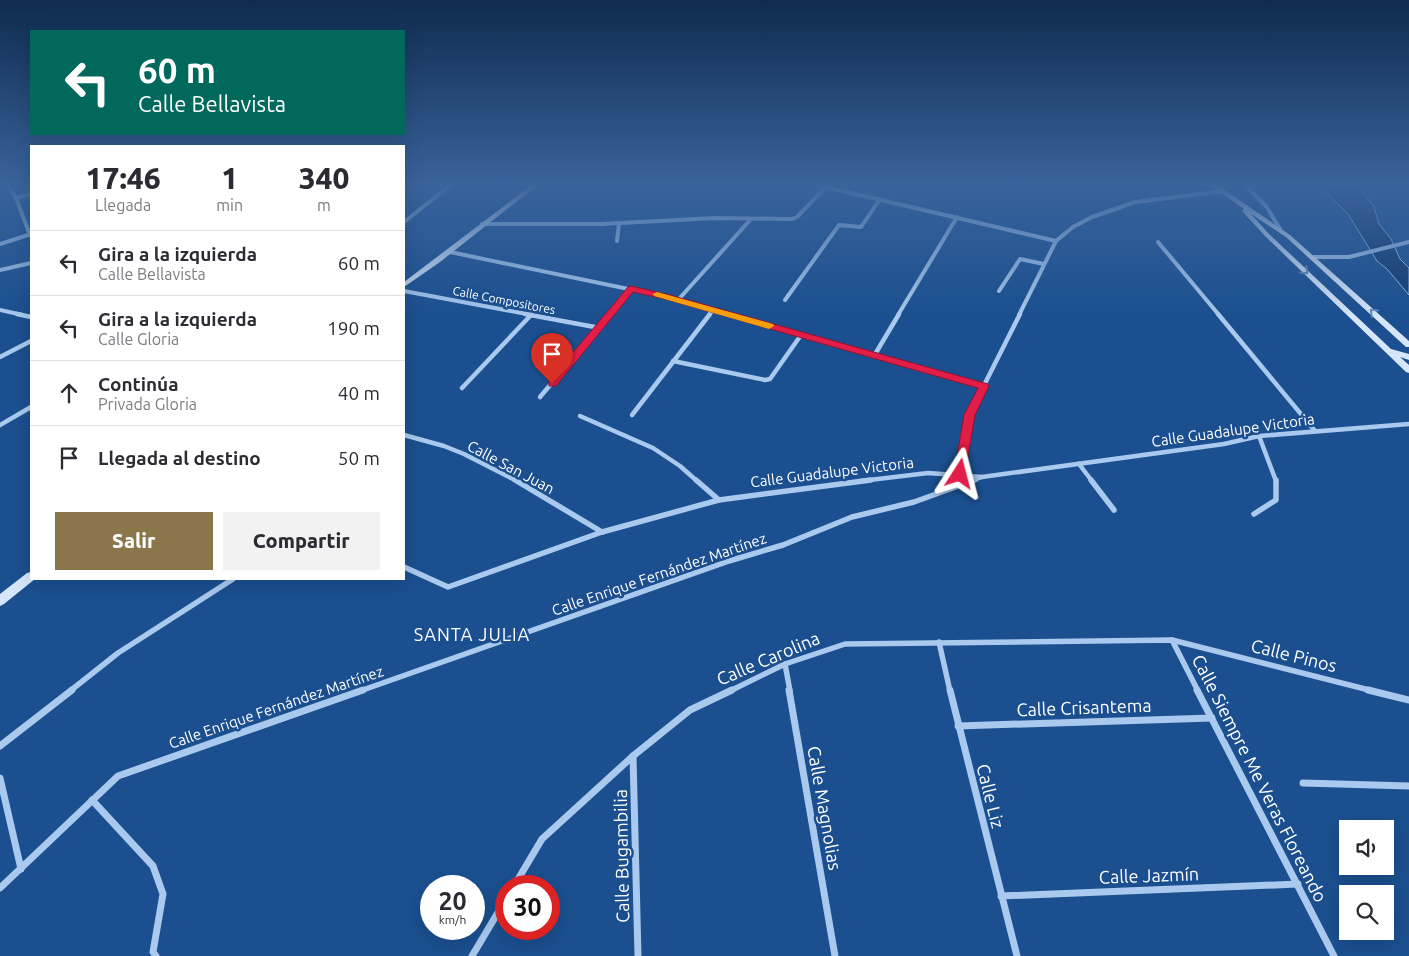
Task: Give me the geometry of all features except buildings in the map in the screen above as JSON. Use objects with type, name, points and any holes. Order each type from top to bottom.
[{"type":"main road","points":[[405,284],[450,252],[477,229]]},
{"type":"main road","points":[[1260,229],[1409,370]]},
{"type":"main road","points":[[1280,230],[1313,256],[1409,345]]},
{"type":"main road","points":[[1267,236],[1288,236]]},
{"type":"main road","points":[[1384,348],[1409,357]]},
{"type":"main road","points":[[0,601],[30,577]]},
{"type":"street","points":[[617,241],[618,229]]},
{"type":"street","points":[[678,300],[742,229]]},
{"type":"street","points":[[785,300],[836,229]]},
{"type":"street","points":[[874,356],[951,229]]},
{"type":"street","points":[[1003,229],[1056,241]]},
{"type":"street","points":[[960,474],[970,415],[1056,241],[1071,229]]},
{"type":"street","points":[[0,244],[30,235]]},
{"type":"street","points":[[1158,242],[1315,431]]},
{"type":"street","points":[[1313,256],[1363,254],[1409,242]]},
{"type":"street","points":[[450,252],[678,300],[984,386]]},
{"type":"street","points":[[999,291],[1020,259],[1044,264]]},
{"type":"street","points":[[0,270],[30,263]]},
{"type":"street","points":[[540,397],[631,289]]},
{"type":"street","name":"Calle Compositores","points":[[405,291],[600,328]]},
{"type":"street","points":[[0,310],[30,317]]},
{"type":"street","points":[[632,415],[712,310]]},
{"type":"street","points":[[462,388],[531,315]]},
{"type":"street","points":[[673,361],[765,380],[770,379],[801,335]]},
{"type":"street","points":[[0,356],[30,342]]},
{"type":"street","points":[[26,344],[30,346]]},
{"type":"street","points":[[0,425],[30,408]]},
{"type":"street","points":[[580,416],[653,448],[680,466],[719,500]]},
{"type":"street","name":"Calle Guadalupe Victoria","points":[[405,567],[448,588],[602,532],[719,500],[928,473],[982,477],[1224,444],[1259,436],[1409,424]]},
{"type":"street","name":"Calle San Juan","points":[[405,435],[444,446],[477,461],[520,483],[602,532]]},
{"type":"street","points":[[1254,514],[1276,500],[1276,480],[1259,436]]},
{"type":"street","points":[[1079,464],[1114,510]]},
{"type":"street","name":"Calle Enrique Fernández Martínez","points":[[92,800],[118,776],[720,565],[783,545],[852,517],[914,502],[982,477]]},
{"type":"street","points":[[0,746],[118,653],[232,580]]},
{"type":"street","name":"Calle Carolina","points":[[521,875],[542,839],[633,756],[690,710],[784,664],[845,644],[1172,640]]},
{"type":"street","name":"Calle Pinos","points":[[1172,640],[1409,700]]},
{"type":"street","name":"Calle Siempre Me Veras Floreando","points":[[1172,640],[1334,956]]},
{"type":"street","name":"Calle Liz","points":[[939,642],[958,726],[1017,956]]},
{"type":"street","name":"Calle Magnolias","points":[[784,664],[835,956]]},
{"type":"street","name":"Calle Crisantema","points":[[958,726],[1212,718]]},
{"type":"street","name":"Calle Bugambilia","points":[[633,756],[638,956]]},
{"type":"street","points":[[0,778],[21,869]]},
{"type":"street","points":[[1303,783],[1409,786]]},
{"type":"street","points":[[0,888],[92,800],[153,866],[163,894],[153,952],[156,956]]},
{"type":"street","name":"Calle Jazmín","points":[[1001,896],[1298,884]]},
{"type":"street","points":[[472,956],[495,917]]},
{"type":"water","points":[[1357,229],[1383,229],[1391,239],[1400,259],[1409,268],[1409,295],[1387,269],[1377,261]]},
{"type":"slow traffic","points":[[657,294],[769,326]]},
{"type":"district","name":"SANTA JULIA","points":[[472,634]]},
{"type":"route","points":[[552,384],[631,289],[667,296],[984,386],[970,415],[960,474]]}]
